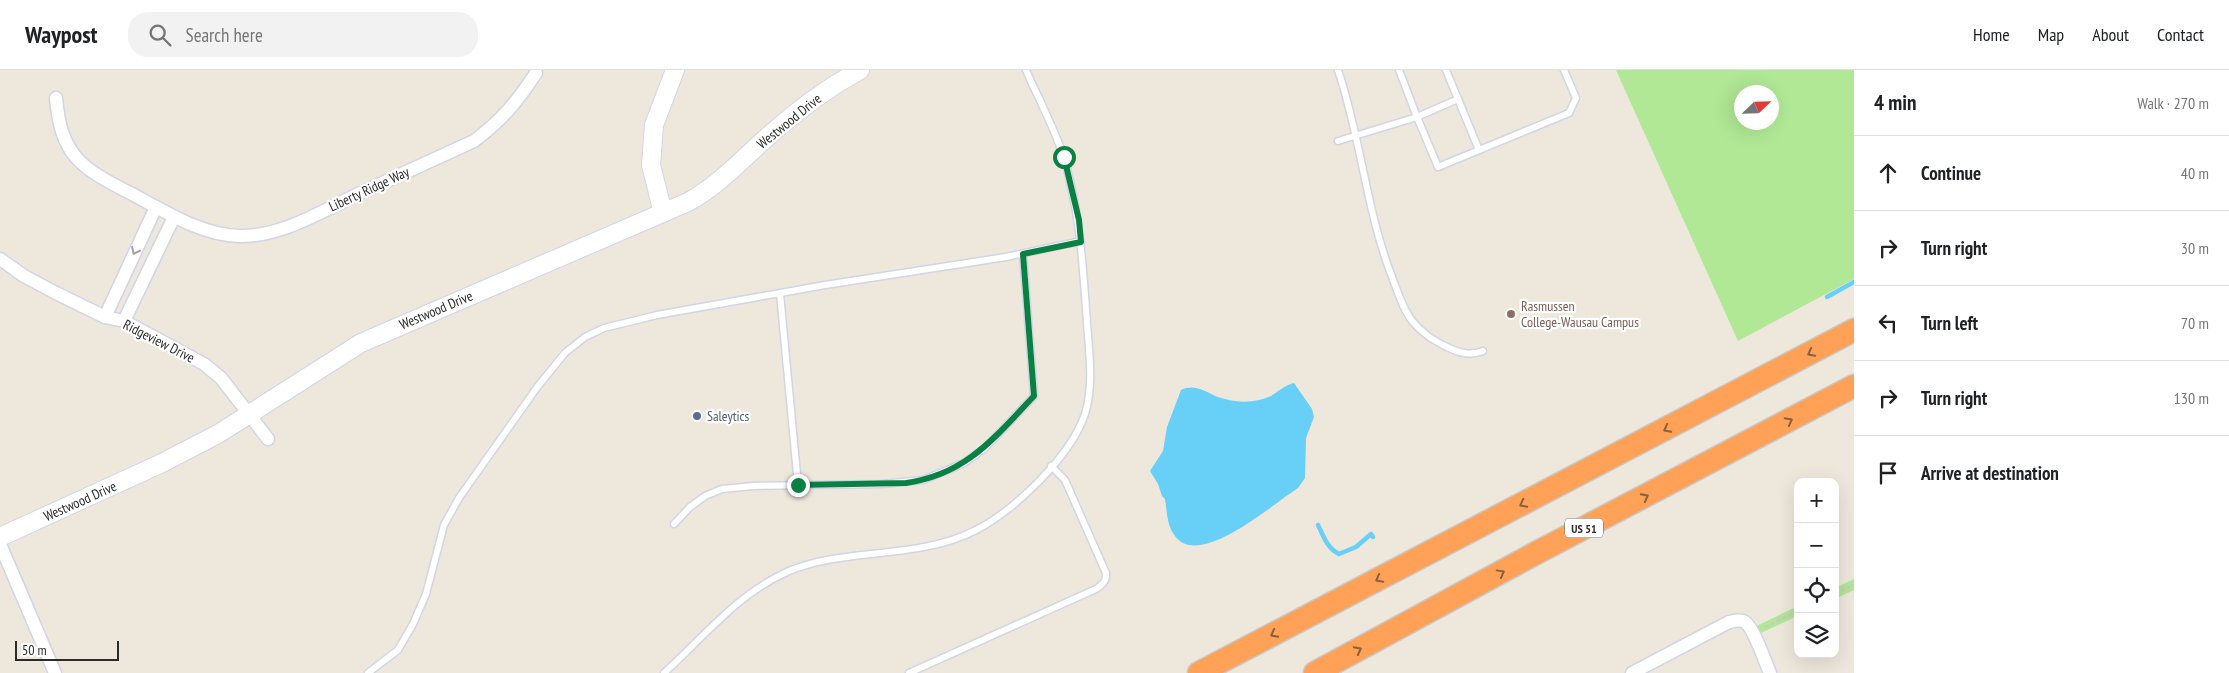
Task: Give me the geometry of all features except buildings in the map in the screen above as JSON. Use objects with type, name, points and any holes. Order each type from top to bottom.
[{"type":"highway","points":[[1198,673],[1854,330]]},
{"type":"highway","name":"US 51","points":[[1315,673],[1546,548],[1854,386]]},
{"type":"street","points":[[663,213],[651,165],[654,125],[675,70]]},
{"type":"street","name":"Westwood Drive","points":[[0,537],[160,464],[250,415],[361,343],[688,202],[715,186],[786,121],[816,98],[860,70]]},
{"type":"street","name":"Liberty Ridge Way","points":[[56,98],[58,120],[63,139],[80,164],[106,181],[174,217],[210,231],[238,236],[284,229],[474,141],[497,124],[519,100],[536,73]]},
{"type":"street","points":[[105,317],[156,207]]},
{"type":"street","points":[[124,321],[174,217]]},
{"type":"street","name":"Ridgeview Drive","points":[[0,259],[24,276],[105,317],[124,321],[204,364],[221,378],[268,439]]},
{"type":"street","points":[[0,544],[55,673]]},
{"type":"street","points":[[1632,673],[1729,622],[1740,620],[1749,628],[1770,673]]},
{"type":"lane","points":[[664,673],[726,612],[754,589],[790,571],[823,562],[925,547],[976,531],[1016,504],[1069,446],[1078,432],[1089,395],[1089,350],[1079,220],[1064,157],[1026,70]]},
{"type":"lane","points":[[1338,70],[1356,136],[1376,233],[1399,296],[1412,321],[1428,337],[1456,352],[1474,354],[1483,351]]},
{"type":"lane","points":[[1399,70],[1438,167],[1569,113],[1576,98],[1564,70]]},
{"type":"lane","points":[[1446,70],[1479,150]]},
{"type":"lane","points":[[1338,140],[1417,116],[1458,100]]},
{"type":"lane","points":[[368,673],[398,650],[412,624],[426,594],[444,526],[459,498],[538,386],[565,353],[585,337],[604,328],[657,315],[1023,254],[1081,242]]},
{"type":"lane","points":[[674,524],[690,507],[712,492],[753,486],[882,484],[924,480],[964,462],[985,448],[1034,396],[1023,254]]},
{"type":"lane","points":[[780,294],[798,485]]},
{"type":"lane","points":[[909,673],[1096,589],[1103,584],[1106,573],[1065,480],[1051,466]]},
{"type":"path","points":[[1839,592],[1854,585]]},
{"type":"path","points":[[1749,628],[1794,612]]},
{"type":"green space","points":[[1616,70],[1854,70],[1854,279],[1738,341]]},
{"type":"green space","points":[[1854,579],[1854,590],[1839,597],[1839,586]]},
{"type":"green space","points":[[1794,608],[1794,618],[1754,636],[1750,629]]},
{"type":"water","points":[[1294,383],[1312,409],[1314,417],[1306,438],[1305,478],[1298,488],[1255,519],[1218,540],[1201,545],[1186,544],[1175,536],[1170,528],[1165,499],[1150,471],[1163,451],[1167,427],[1181,390],[1193,388],[1225,399],[1248,402],[1271,396]]},
{"type":"waterway","points":[[1827,297],[1854,282]]},
{"type":"waterway","points":[[1318,525],[1329,545],[1339,554],[1356,547],[1371,534],[1373,537]]},
{"type":"place","name":"Rasmussen College-Wausau Campus","points":[[1511,314]]},
{"type":"place","name":"Saleytics","points":[[697,416]]},
{"type":"route","points":[[798,485],[906,483],[924,480],[943,473],[985,448],[1034,396],[1023,254],[1081,242],[1079,220],[1064,157]]}]
